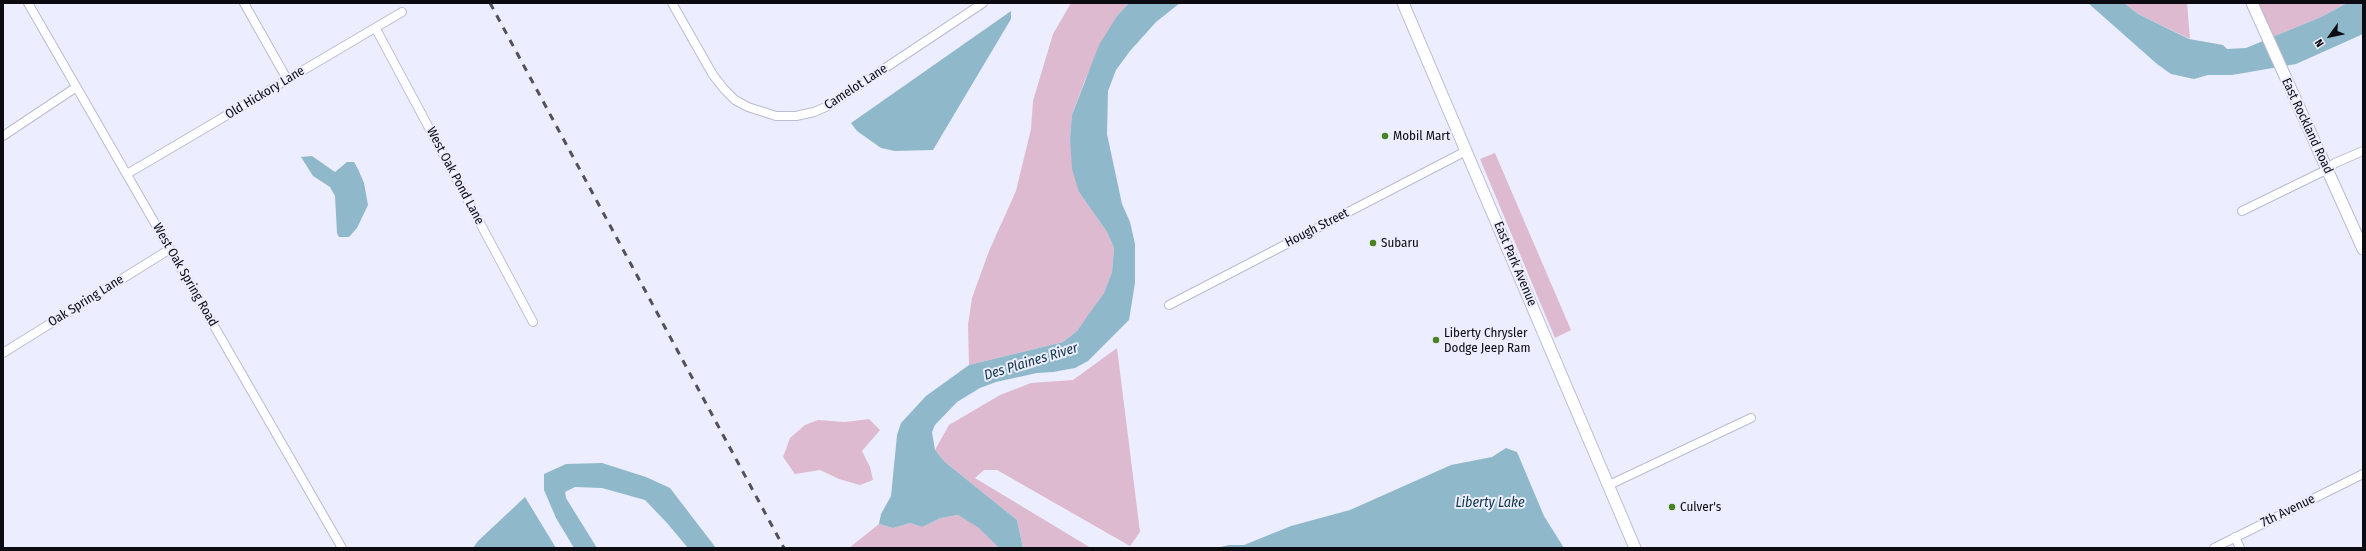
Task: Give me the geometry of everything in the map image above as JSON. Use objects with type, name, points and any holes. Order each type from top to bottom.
[{"type":"main road","name":"East Park Avenue","points":[[1404,3],[1635,548]]},
{"type":"main road","name":"East Rockland Road","points":[[2252,3],[2326,170],[2363,249]]},
{"type":"street","name":"West Oak Spring Road","points":[[28,3],[75,88],[127,174],[339,547]]},
{"type":"street","points":[[244,3],[288,79]]},
{"type":"street","name":"Camelot Lane","points":[[672,3],[713,75],[724,90],[735,100],[748,107],[776,116],[814,112],[828,106],[983,3]]},
{"type":"street","name":"Old Hickory Lane","points":[[127,174],[376,29],[402,12]]},
{"type":"street","name":"West Oak Pond Lane","points":[[376,29],[534,322]]},
{"type":"street","points":[[3,136],[75,88]]},
{"type":"street","name":"Hough Street","points":[[1169,304],[1466,151]]},
{"type":"street","points":[[2242,212],[2326,170],[2335,163],[2363,151]]},
{"type":"street","name":"Oak Spring Lane","points":[[3,353],[170,249]]},
{"type":"street","points":[[1609,485],[1751,418]]},
{"type":"street","name":"7th Avenue","points":[[2214,548],[2363,474]]},
{"type":"street","points":[[2235,537],[2240,548]]},
{"type":"shaded area","points":[[1071,3],[1129,3],[1117,16],[1085,80],[1072,115],[1070,138],[1079,192],[1107,232],[1114,248],[1112,272],[1104,293],[1091,314],[1077,331],[1063,342],[969,365],[968,325],[972,298],[989,251],[1016,191],[1031,129],[1033,101],[1053,34]]},
{"type":"shaded area","points":[[2124,3],[2187,3],[2190,39],[2138,14]]},
{"type":"shaded area","points":[[2254,3],[2347,3],[2321,17],[2268,39]]},
{"type":"shaded area","points":[[1495,153],[1571,330],[1555,338],[1480,159]]},
{"type":"shaded area","points":[[1117,348],[1140,532],[1130,546],[997,470],[984,470],[975,478],[1091,548],[1023,548],[1017,520],[945,462],[935,450],[949,425],[1000,395],[1031,383],[1073,380]]},
{"type":"shaded area","points":[[869,419],[880,430],[862,451],[870,467],[873,480],[860,485],[839,479],[820,470],[795,474],[783,457],[790,438],[805,425],[818,420],[845,422]]},
{"type":"shaded area","points":[[958,515],[979,527],[999,548],[849,548],[879,524],[893,528],[910,523],[922,527],[941,518]]},
{"type":"water","name":"Des Plaines River","points":[[1129,3],[1180,3],[1156,22],[1130,51],[1116,70],[1108,91],[1107,134],[1122,204],[1130,222],[1135,244],[1135,283],[1129,320],[1088,361],[1075,368],[1037,373],[996,382],[980,388],[957,402],[935,425],[932,432],[935,450],[945,462],[1017,520],[1023,548],[999,548],[979,528],[958,515],[941,518],[922,527],[910,523],[893,528],[879,524],[881,514],[891,496],[897,435],[901,423],[926,396],[969,365],[1063,342],[1077,331],[1104,293],[1112,272],[1114,248],[1107,232],[1079,192],[1072,169],[1070,138],[1072,115],[1099,45],[1117,16]]},
{"type":"water","points":[[2088,3],[2124,3],[2138,14],[2189,39],[2223,45],[2227,49],[2246,48],[2321,17],[2347,3],[2363,3],[2363,34],[2296,64],[2232,75],[2208,75],[2194,79],[2171,74],[2157,64]]},
{"type":"water","points":[[1011,11],[1011,19],[933,150],[895,151],[881,148],[857,131],[851,123]]},
{"type":"water","points":[[312,156],[335,172],[347,162],[354,162],[358,169],[364,183],[368,205],[357,228],[349,237],[339,237],[337,233],[335,196],[330,187],[313,176],[301,157]]},
{"type":"water","name":"Liberty Lake","points":[[1506,448],[1517,452],[1544,516],[1564,548],[1216,548],[1229,545],[1244,545],[1291,526],[1350,510],[1451,465],[1492,457]]},
{"type":"water","points":[[602,463],[646,477],[670,488],[716,548],[688,548],[645,500],[602,488],[575,487],[565,492],[566,498],[597,548],[574,548],[556,518],[544,490],[544,474],[566,464]]},
{"type":"water","points":[[525,497],[556,548],[473,548],[478,541]]},
{"type":"railway","points":[[490,3],[784,548]]},
{"type":"place","name":"Mobil Mart","points":[[1385,136]]},
{"type":"place","name":"Subaru","points":[[1373,243]]},
{"type":"place","name":"Liberty Chrysler Dodge Jeep Ram","points":[[1436,340]]},
{"type":"place","name":"Culver's","points":[[1672,507]]}]
